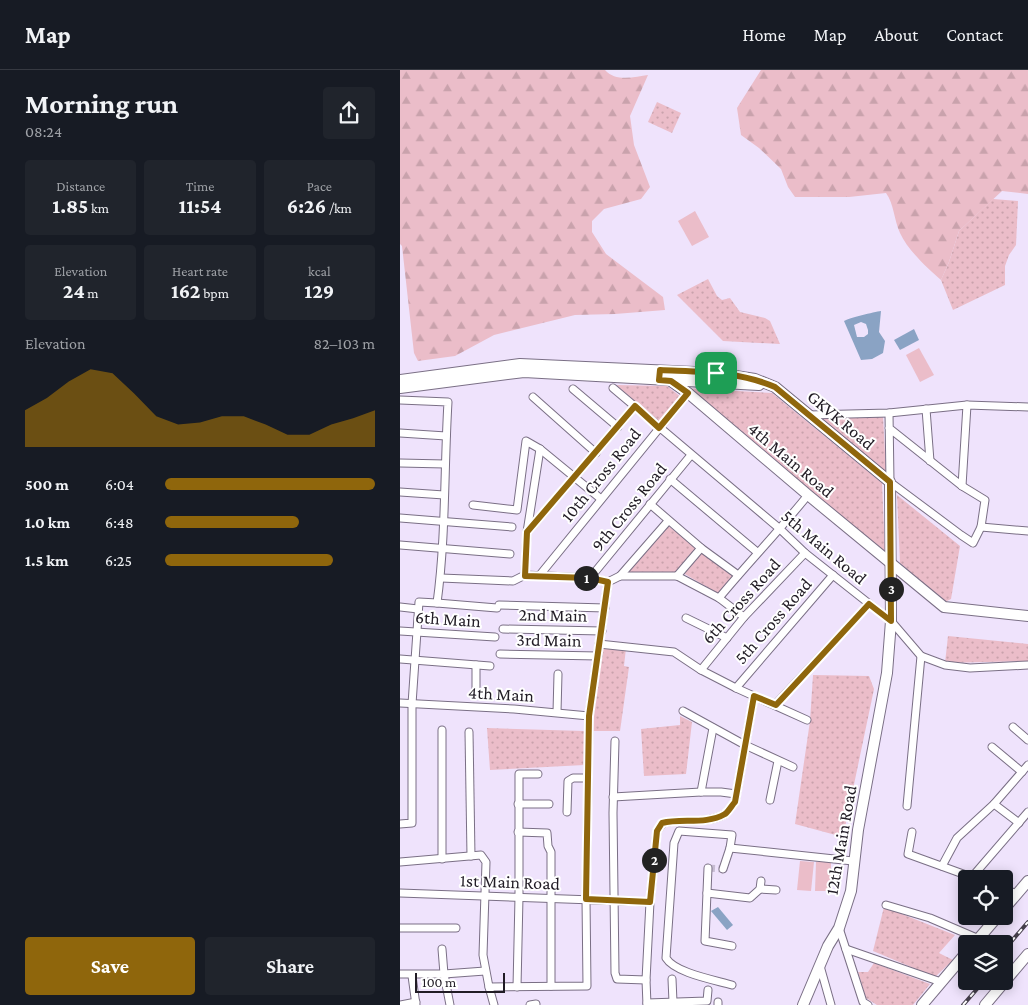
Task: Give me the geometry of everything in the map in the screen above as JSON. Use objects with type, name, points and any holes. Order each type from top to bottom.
[{"type":"main road","name":"GKVK Road","points":[[400,388],[445,377],[520,364],[660,375],[716,373],[756,378],[775,387],[890,482]]},
{"type":"main road","name":"GKVK Road","points":[[660,375],[671,381],[775,387]]},
{"type":"main road","name":"GKVK Road","points":[[400,380],[445,377]]},
{"type":"main road","name":"4th Main Road","points":[[671,381],[688,393],[808,495],[892,563]]},
{"type":"main road","points":[[890,482],[892,563],[944,607],[1028,616]]},
{"type":"main road","name":"12th Main Road","points":[[803,1005],[828,946],[839,928],[851,892],[854,861],[887,673],[891,621],[892,563]]},
{"type":"main road","points":[[1013,899],[1028,881]]},
{"type":"main road","points":[[982,935],[990,925]]},
{"type":"main road","points":[[984,1005],[1028,954]]},
{"type":"main road","points":[[922,1005],[958,962]]},
{"type":"street","name":"5th Main Road","points":[[614,388],[780,529],[805,553],[891,621],[921,656]]},
{"type":"street","points":[[573,389],[618,427]]},
{"type":"street","name":"10th Cross Road","points":[[539,576],[688,393]]},
{"type":"street","points":[[533,397],[596,453]]},
{"type":"street","points":[[400,400],[448,402],[443,550],[437,603]]},
{"type":"street","points":[[527,532],[635,406]]},
{"type":"street","points":[[809,415],[889,413],[967,406],[1028,407]]},
{"type":"street","points":[[962,486],[967,406]]},
{"type":"street","points":[[926,409],[930,461]]},
{"type":"street","points":[[889,413],[889,428],[890,482],[973,543],[980,527],[985,500],[962,486],[889,428]]},
{"type":"street","points":[[400,433],[446,436]]},
{"type":"street","points":[[473,504],[517,510],[526,441],[540,449],[575,476],[601,499]]},
{"type":"street","points":[[525,576],[527,532],[540,449]]},
{"type":"street","name":"9th Cross Road","points":[[590,578],[691,455]]},
{"type":"street","points":[[400,463],[445,464]]},
{"type":"street","points":[[670,479],[757,552]]},
{"type":"street","points":[[400,492],[444,496]]},
{"type":"street","points":[[719,598],[808,495]]},
{"type":"street","points":[[650,504],[701,548],[738,574]]},
{"type":"street","points":[[400,518],[512,527]]},
{"type":"street","points":[[441,578],[513,581],[525,576],[539,576],[590,578],[608,582],[620,576],[668,521]]},
{"type":"street","points":[[980,527],[1028,531]]},
{"type":"street","points":[[400,545],[510,554]]},
{"type":"street","points":[[677,576],[701,548]]},
{"type":"street","name":"6th Cross Road","points":[[701,670],[744,617],[805,553]]},
{"type":"street","name":"5th Cross Road","points":[[736,688],[833,575]]},
{"type":"street","points":[[620,576],[677,576],[719,598],[744,617]]},
{"type":"street","points":[[488,987],[587,986],[586,899],[589,716],[608,582]]},
{"type":"street","points":[[400,824],[412,823],[412,704],[419,602],[605,608]]},
{"type":"street","points":[[776,705],[869,604]]},
{"type":"street","points":[[400,608],[418,609]]},
{"type":"street","points":[[686,618],[727,638]]},
{"type":"street","name":"2nd Main","points":[[503,629],[602,631]]},
{"type":"street","name":"6th Main","points":[[400,631],[495,637]]},
{"type":"street","points":[[599,644],[674,652],[701,670],[736,688],[807,720]]},
{"type":"street","name":"3rd Main","points":[[500,654],[598,656]]},
{"type":"street","points":[[907,806],[921,656],[945,665],[970,668],[1028,665]]},
{"type":"street","points":[[400,659],[490,666]]},
{"type":"street","points":[[476,665],[476,690]]},
{"type":"street","points":[[557,712],[558,674]]},
{"type":"street","points":[[708,990],[707,1001],[689,1004],[647,1004],[646,980],[650,902],[657,831],[662,823],[671,821],[686,822],[712,819],[726,813],[735,802],[754,696]]},
{"type":"street","points":[[400,703],[412,704]]},
{"type":"street","name":"4th Main","points":[[412,704],[557,712],[589,716]]},
{"type":"street","points":[[683,712],[745,745],[793,767]]},
{"type":"street","points":[[1013,727],[1028,740]]},
{"type":"street","points":[[701,792],[713,728]]},
{"type":"street","points":[[442,730],[442,859]]},
{"type":"street","points":[[469,732],[471,856]]},
{"type":"street","points":[[616,741],[613,797],[616,979],[646,980]]},
{"type":"street","points":[[992,747],[1022,772]]},
{"type":"street","points":[[770,800],[778,760]]},
{"type":"street","points":[[942,866],[957,838],[994,804],[1028,765]]},
{"type":"street","points":[[516,987],[519,897],[519,774],[538,774]]},
{"type":"street","points":[[567,812],[568,781],[573,778],[588,778]]},
{"type":"street","points":[[613,797],[701,792],[736,794]]},
{"type":"street","points":[[518,804],[549,804]]},
{"type":"street","points":[[994,804],[1019,823]]},
{"type":"street","points":[[981,870],[1028,812]]},
{"type":"street","points":[[723,869],[732,835],[679,830],[674,844],[666,958],[669,964],[685,971],[732,985]]},
{"type":"street","points":[[518,832],[547,833],[548,846],[551,852],[550,986]]},
{"type":"street","points":[[912,832],[908,854],[958,872]]},
{"type":"street","points":[[730,848],[854,861]]},
{"type":"street","points":[[400,862],[481,855],[486,862],[482,955],[488,987],[494,1005]]},
{"type":"street","points":[[708,868],[704,941],[732,946]]},
{"type":"street","points":[[707,893],[750,898],[760,885],[776,890]]},
{"type":"street","points":[[1013,892],[1017,894]]},
{"type":"street","name":"1st Main Road","points":[[400,893],[650,902]]},
{"type":"street","points":[[886,905],[930,918],[965,935]]},
{"type":"street","points":[[400,928],[456,928]]},
{"type":"street","points":[[839,928],[864,1004]]},
{"type":"street","points":[[846,948],[941,982]]},
{"type":"street","points":[[442,949],[444,974],[450,1005]]},
{"type":"street","points":[[820,966],[831,1005]]},
{"type":"street","points":[[400,974],[412,976],[486,971]]},
{"type":"street","points":[[400,1005],[416,1004],[412,976]]},
{"type":"street","points":[[669,1003],[672,979]]},
{"type":"green space","points":[[400,70],[605,70],[609,74],[620,77],[648,75],[630,116],[634,145],[650,187],[641,199],[604,209],[592,221],[592,232],[606,254],[663,297],[665,310],[575,315],[494,335],[455,356],[418,361],[414,353],[402,246],[400,244]]},
{"type":"green space","points":[[761,70],[1028,70],[1028,194],[1002,191],[959,231],[941,280],[918,258],[903,239],[891,202],[886,193],[849,197],[795,197],[788,187],[781,169],[759,148],[741,135],[737,108]]},
{"type":"green space","points":[[657,102],[681,113],[672,133],[648,122]]},
{"type":"green space","points":[[993,199],[1018,201],[1016,245],[1009,255],[1005,266],[1005,285],[953,310],[941,280],[959,231]]},
{"type":"green space","points":[[695,211],[709,237],[692,246],[678,221]]},
{"type":"green space","points":[[708,279],[717,296],[722,300],[730,298],[740,312],[770,321],[780,344],[723,341],[677,295]]},
{"type":"green space","points":[[919,348],[934,375],[920,382],[906,355]]},
{"type":"green space","points":[[616,385],[667,386],[681,397],[659,422]]},
{"type":"green space","points":[[684,388],[772,393],[882,483],[885,553]]},
{"type":"green space","points":[[883,415],[886,473],[820,420],[820,416]]},
{"type":"green space","points":[[897,495],[960,546],[951,599],[945,602],[900,563]]},
{"type":"green space","points":[[668,526],[734,575],[719,594],[683,573],[628,572]]},
{"type":"green space","points":[[948,636],[1028,644],[1028,661],[945,663]]},
{"type":"green space","points":[[601,647],[626,648],[624,666],[629,667],[620,731],[592,731]]},
{"type":"green space","points":[[813,675],[869,676],[874,689],[843,837],[795,824],[810,721]]},
{"type":"green space","points":[[680,716],[692,722],[686,774],[644,776],[641,729],[680,725]]},
{"type":"green space","points":[[487,728],[584,731],[584,765],[490,770]]},
{"type":"green space","points":[[800,861],[814,862],[811,891],[797,890]]},
{"type":"green space","points":[[816,862],[831,862],[831,891],[815,891]]},
{"type":"green space","points":[[884,907],[955,935],[939,953],[953,960],[935,977],[873,951]]},
{"type":"green space","points":[[874,963],[930,984],[913,1005],[877,1005],[866,998],[858,972],[868,972]]},
{"type":"water","points":[[881,311],[879,332],[885,341],[883,353],[872,359],[861,360],[844,321]],"holes":[[[861,322],[866,324],[868,334],[864,337],[857,337],[854,325]]]},
{"type":"water","points":[[914,329],[919,340],[900,350],[894,340]]},
{"type":"water","points":[[718,907],[733,925],[727,930],[711,911]]},
{"type":"tunnel","points":[[708,868],[723,869]]},
{"type":"railway","points":[[1013,940],[1028,922]]},
{"type":"railway","points":[[963,1005],[976,990]]},
{"type":"route","points":[[660,370],[716,373],[756,378],[775,387],[890,482],[891,621],[869,604],[776,705],[754,696],[735,802],[726,813],[712,819],[662,823],[657,831],[650,902],[586,899],[589,716],[608,582],[590,578],[525,576],[527,532],[635,406],[659,428],[688,393],[671,381],[659,380],[660,370]]}]
